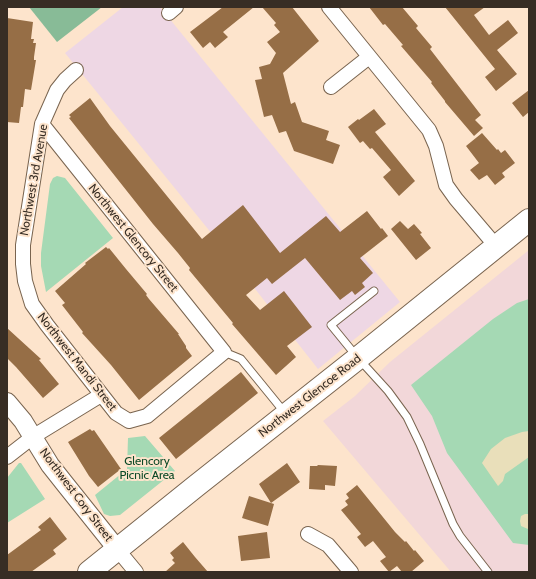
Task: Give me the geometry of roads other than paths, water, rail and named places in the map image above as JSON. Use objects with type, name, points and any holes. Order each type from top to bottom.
[{"type":"main road","name":"Northwest Glencoe Road","points":[[89,572],[529,220]]},
{"type":"street","points":[[328,7],[429,130],[436,146],[446,185],[496,246]]},
{"type":"street","points":[[331,88],[369,57]]},
{"type":"street","name":"Northwest 3rd Avenue","points":[[31,299],[25,281],[22,245],[42,124],[57,90],[76,70]]},
{"type":"street","name":"Northwest Glencory Street","points":[[42,124],[224,352]]},
{"type":"street","name":"Northwest Mandi Street","points":[[31,299],[32,304],[47,325],[101,395],[116,413],[129,421],[147,416],[224,352]]},
{"type":"street","points":[[7,457],[34,436],[101,395]]},
{"type":"street","name":"Northwest Cory Street","points":[[7,402],[34,436],[58,475],[117,550]]},
{"type":"street","points":[[308,534],[328,545],[351,572]]},
{"type":"street","points":[[117,550],[136,572]]},
{"type":"lane","points":[[374,291],[331,325],[388,391],[407,417],[420,444],[453,524],[460,536],[488,572]]},
{"type":"lane","points":[[224,352],[241,359],[287,415]]},
{"type":"park label","name":"Glencory Picnic Area","points":[[147,468]]}]
